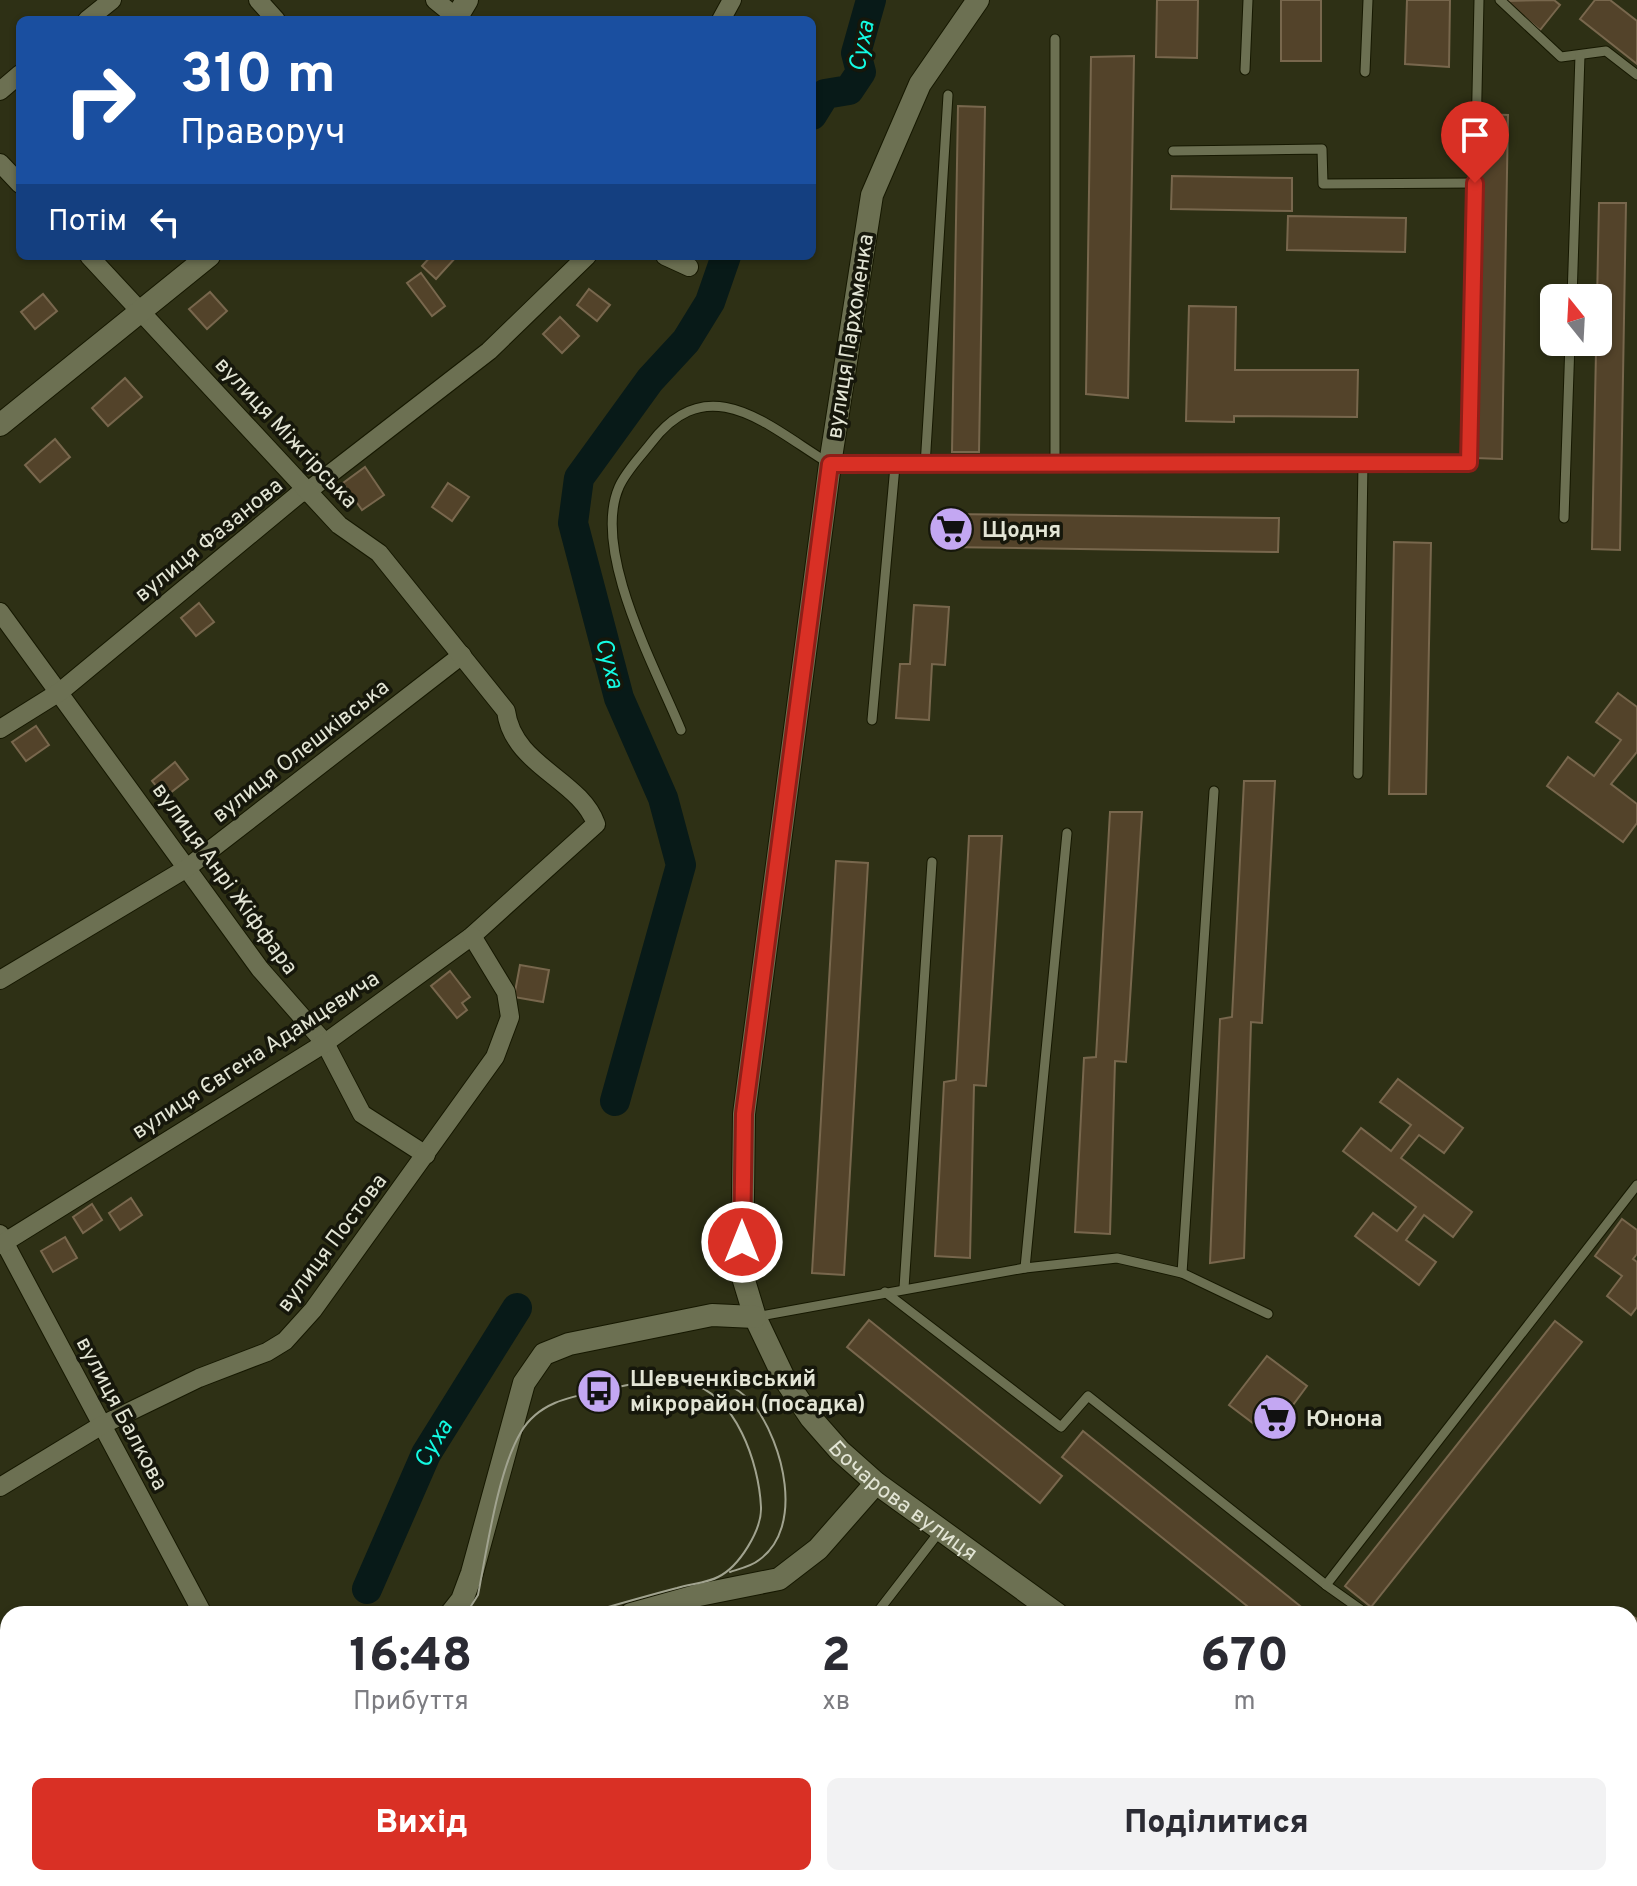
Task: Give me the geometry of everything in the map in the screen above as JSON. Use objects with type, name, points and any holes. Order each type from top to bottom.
[{"type":"street","points":[[92,16],[112,0]]},
{"type":"street","points":[[258,0],[272,16]]},
{"type":"street","points":[[435,0],[459,13]]},
{"type":"street","name":"вулиця Пархоменка","points":[[755,1317],[742,1274],[744,1114],[830,464],[872,195],[920,84],[978,0]]},
{"type":"street","points":[[0,91],[16,77]]},
{"type":"street","points":[[0,163],[16,180]]},
{"type":"street","name":"вулиця Міжгірська","points":[[93,260],[339,525],[379,553],[506,711],[509,731],[547,774],[591,809],[596,824]]},
{"type":"street","points":[[0,425],[204,260]]},
{"type":"street","name":"вулиця Фазанова","points":[[0,729],[61,691],[299,494],[308,491],[489,351],[583,260]]},
{"type":"street","points":[[674,260],[689,267]]},
{"type":"street","name":"вулиця Анрі Жіффара","points":[[0,612],[61,691],[260,969],[325,1043],[362,1114],[426,1155]]},
{"type":"street","name":"вулиця Олешківська","points":[[0,980],[187,868],[462,655]]},
{"type":"street","name":"вулиця Євгена Адамцевича","points":[[1,1240],[325,1043],[472,936],[596,824]]},
{"type":"street","name":"вулиця Постова","points":[[0,1487],[102,1425],[285,1341],[359,1250],[495,1057],[510,1017],[499,976],[472,936]]},
{"type":"street","name":"вулиця Балкова","points":[[1,1240],[102,1425],[192,1606]]},
{"type":"street","points":[[457,1606],[472,1573],[524,1383],[544,1354],[569,1344],[712,1315],[755,1317]]},
{"type":"street","name":"Бочарова вулиця","points":[[755,1317],[784,1378],[811,1418],[840,1451],[876,1483],[1046,1606]]},
{"type":"street","points":[[660,1606],[779,1579],[818,1549],[876,1483]]},
{"type":"lane","points":[[1245,70],[1248,0]]},
{"type":"lane","points":[[1365,72],[1368,0]]},
{"type":"lane","points":[[681,730],[623,586],[611,514],[619,485],[661,429],[690,411],[720,404],[741,411],[830,464],[1469,463],[1479,0]]},
{"type":"lane","points":[[1500,0],[1561,57],[1606,51],[1637,75]]},
{"type":"lane","points":[[1055,39],[1055,464]]},
{"type":"lane","points":[[1572,284],[1580,55]]},
{"type":"lane","points":[[925,466],[948,95]]},
{"type":"lane","points":[[1173,151],[1322,149],[1323,184],[1475,183]]},
{"type":"lane","points":[[1564,518],[1570,356]]},
{"type":"lane","points":[[1358,774],[1363,464]]},
{"type":"lane","points":[[872,720],[895,466]]},
{"type":"lane","points":[[1182,1273],[1214,791]]},
{"type":"lane","points":[[1025,1268],[1067,833]]},
{"type":"lane","points":[[904,1288],[932,862]]},
{"type":"lane","points":[[1326,1585],[1637,1185]]},
{"type":"lane","points":[[755,1317],[1025,1268],[1117,1258],[1182,1273],[1268,1314]]},
{"type":"lane","points":[[885,1292],[1061,1427],[1088,1396],[1356,1606]]},
{"type":"lane","points":[[882,1606],[940,1531]]},
{"type":"building","points":[[1157,0],[1198,0],[1197,58],[1156,57]]},
{"type":"building","points":[[1281,0],[1321,0],[1321,61],[1281,61]]},
{"type":"building","points":[[1407,0],[1450,0],[1449,67],[1405,64]]},
{"type":"building","points":[[1554,0],[1560,5],[1540,30],[1505,1]]},
{"type":"building","points":[[1595,0],[1610,0],[1637,21],[1637,64],[1580,19]]},
{"type":"building","points":[[1134,56],[1128,398],[1086,394],[1091,57]]},
{"type":"building","points":[[958,106],[985,107],[979,452],[952,452]]},
{"type":"building","points":[[1481,114],[1508,115],[1502,459],[1475,458]]},
{"type":"building","points":[[1172,176],[1292,178],[1292,211],[1171,209]]},
{"type":"building","points":[[1599,203],[1626,203],[1620,550],[1592,549],[1596,356],[1612,356],[1612,284],[1597,284]]},
{"type":"building","points":[[1288,216],[1406,218],[1405,252],[1287,250]]},
{"type":"building","points":[[427,260],[453,260],[436,279],[422,266]]},
{"type":"building","points":[[421,273],[445,306],[432,316],[407,283]]},
{"type":"building","points":[[589,289],[610,305],[597,321],[577,305]]},
{"type":"building","points":[[210,292],[227,311],[207,329],[189,309]]},
{"type":"building","points":[[43,294],[57,311],[35,329],[21,312]]},
{"type":"building","points":[[1189,306],[1236,307],[1235,370],[1358,370],[1357,417],[1234,416],[1234,422],[1186,421]]},
{"type":"building","points":[[560,317],[579,336],[562,353],[543,334]]},
{"type":"building","points":[[125,378],[142,397],[108,426],[92,408]]},
{"type":"building","points":[[55,439],[70,457],[40,482],[25,465]]},
{"type":"building","points":[[365,467],[384,495],[362,510],[343,483]]},
{"type":"building","points":[[448,483],[469,497],[452,521],[432,507]]},
{"type":"building","points":[[945,514],[1279,518],[1278,552],[944,547]]},
{"type":"building","points":[[1394,542],[1431,543],[1426,794],[1389,794]]},
{"type":"building","points":[[199,603],[214,622],[196,636],[181,618]]},
{"type":"building","points":[[914,605],[949,607],[945,665],[932,664],[929,720],[896,718],[900,664],[910,664]]},
{"type":"building","points":[[1618,693],[1637,707],[1637,752],[1611,784],[1637,804],[1637,823],[1623,842],[1547,786],[1568,757],[1594,776],[1621,740],[1596,722]]},
{"type":"building","points":[[36,726],[49,745],[26,761],[12,742]]},
{"type":"building","points":[[175,762],[188,779],[165,797],[152,781]]},
{"type":"building","points":[[1244,781],[1275,781],[1262,1023],[1251,1022],[1244,1258],[1210,1263],[1220,1019],[1232,1017]]},
{"type":"building","points":[[1110,812],[1142,812],[1126,1062],[1115,1061],[1110,1234],[1075,1232],[1084,1058],[1096,1057]]},
{"type":"building","points":[[969,836],[1002,836],[986,1086],[974,1085],[970,1258],[935,1256],[944,1082],[956,1080]]},
{"type":"building","points":[[836,861],[868,863],[844,1275],[812,1273]]},
{"type":"building","points":[[520,965],[549,970],[543,1002],[514,997]]},
{"type":"building","points":[[450,971],[470,997],[462,1003],[467,1010],[457,1018],[431,986]]},
{"type":"building","points":[[1398,1079],[1463,1128],[1444,1153],[1419,1135],[1401,1158],[1472,1212],[1453,1237],[1424,1215],[1406,1240],[1436,1262],[1419,1285],[1355,1236],[1373,1213],[1397,1231],[1416,1207],[1343,1151],[1361,1128],[1391,1151],[1411,1125],[1380,1102]]},
{"type":"building","points":[[131,1198],[142,1215],[120,1230],[109,1213]]},
{"type":"building","points":[[92,1204],[102,1220],[83,1233],[73,1217]]},
{"type":"building","points":[[1622,1219],[1637,1230],[1637,1254],[1633,1259],[1637,1262],[1637,1307],[1631,1315],[1607,1296],[1622,1276],[1595,1256]]},
{"type":"building","points":[[65,1237],[77,1258],[53,1272],[41,1251]]},
{"type":"building","points":[[869,1320],[1062,1476],[1040,1503],[847,1347]]},
{"type":"building","points":[[1555,1321],[1582,1342],[1372,1606],[1345,1586]]},
{"type":"building","points":[[1267,1356],[1307,1386],[1270,1436],[1229,1405]]},
{"type":"building","points":[[1083,1431],[1300,1606],[1247,1606],[1062,1457]]},
{"type":"waterway","name":"Суха","points":[[816,109],[825,94],[849,90],[861,72],[856,53],[871,0]]},
{"type":"waterway","name":"Суха","points":[[615,1101],[681,865],[663,798],[619,698],[573,523],[579,478],[650,380],[686,341],[710,302],[725,260]]},
{"type":"waterway","name":"Суха","points":[[367,1589],[426,1454],[517,1308]]},
{"type":"tram line","points":[[676,1375],[708,1377],[729,1385],[747,1397],[764,1421],[780,1462],[785,1484],[782,1527],[773,1545],[759,1560],[730,1572]]},
{"type":"tram line","points":[[471,1606],[478,1595],[494,1510],[506,1467],[528,1422],[555,1403],[588,1393],[644,1382],[666,1380],[689,1383],[706,1390],[720,1401],[742,1433],[756,1471],[761,1507],[758,1526],[741,1557],[714,1579],[612,1606]]},
{"type":"place","name":"Щодня","points":[[951,529]]},
{"type":"place","name":"Шевченківський мікрорайон (посадка)","points":[[599,1391]]},
{"type":"place","name":"Юнона","points":[[1275,1418]]},
{"type":"route","points":[[742,1242],[744,1114],[830,464],[1469,463],[1475,183]]}]
